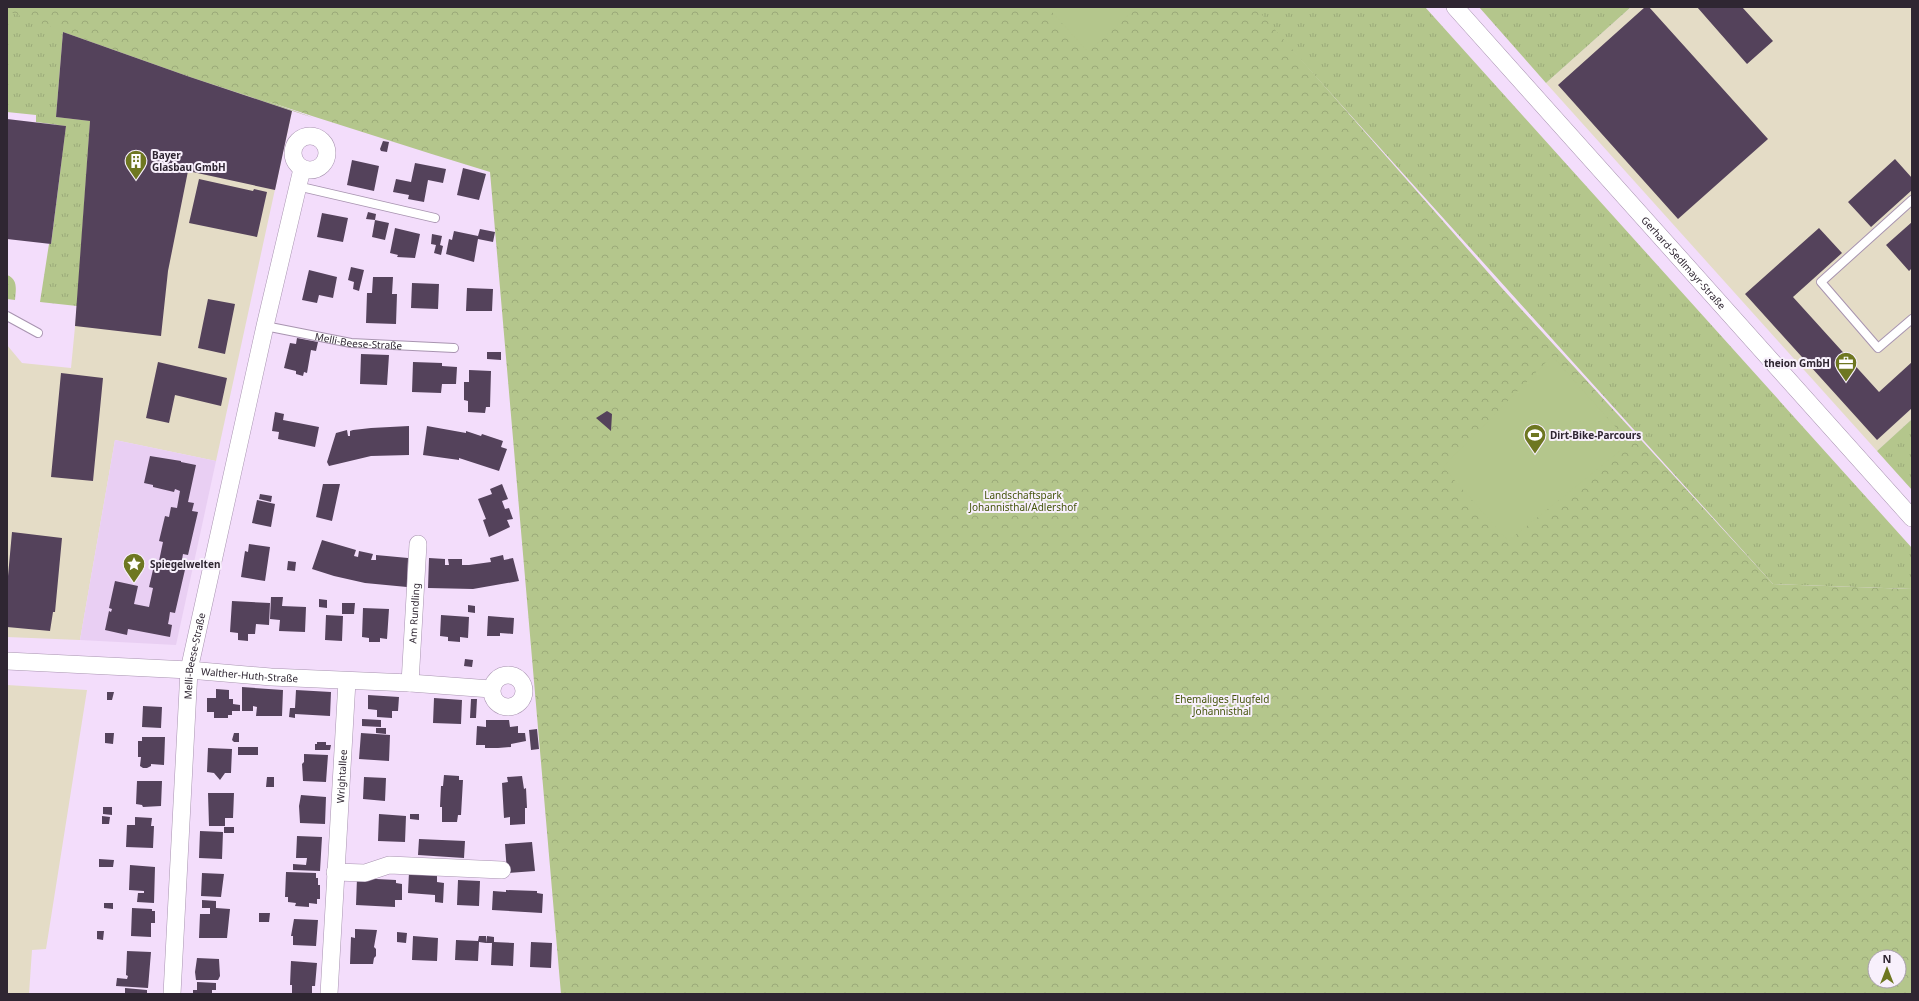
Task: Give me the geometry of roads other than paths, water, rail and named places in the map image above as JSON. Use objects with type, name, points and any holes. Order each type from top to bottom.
[{"type":"street","name":"Gerhard-Sedlmayr-Straße","points":[[1455,7],[1912,518]]},
{"type":"street","name":"Melli-Beese-Straße","points":[[172,994],[188,670],[265,326],[302,169]]},
{"type":"street","name":"Am Rundling","points":[[410,683],[418,544]]},
{"type":"street","name":"Walther-Huth-Straße","points":[[7,661],[188,670],[271,677],[410,683],[492,689]]},
{"type":"street","name":"Wrightallee","points":[[329,994],[347,681]]},
{"type":"street","points":[[335,872],[365,873],[389,865],[502,870]]},
{"type":"lane","points":[[298,186],[435,218]]},
{"type":"lane","points":[[1912,200],[1821,282],[1878,348],[1912,319]]},
{"type":"lane","points":[[7,316],[38,333]]},
{"type":"lane","name":"Melli-Beese-Straße","points":[[265,326],[346,343],[454,348]]},
{"type":"place","name":"Bayer Glasbau GmbH","points":[[136,180]]},
{"type":"place","name":"theion GmbH","points":[[1846,382]]},
{"type":"place","name":"Dirt-Bike-Parcours","points":[[1535,454]]},
{"type":"place","name":"Spiegelwelten","points":[[134,584]]},
{"type":"park label","name":"Landschaftspark Johannisthal/Adlershof","points":[[1023,500]]},
{"type":"park label","name":"Ehemaliges Flugfeld Johannisthal","points":[[1222,704]]}]
